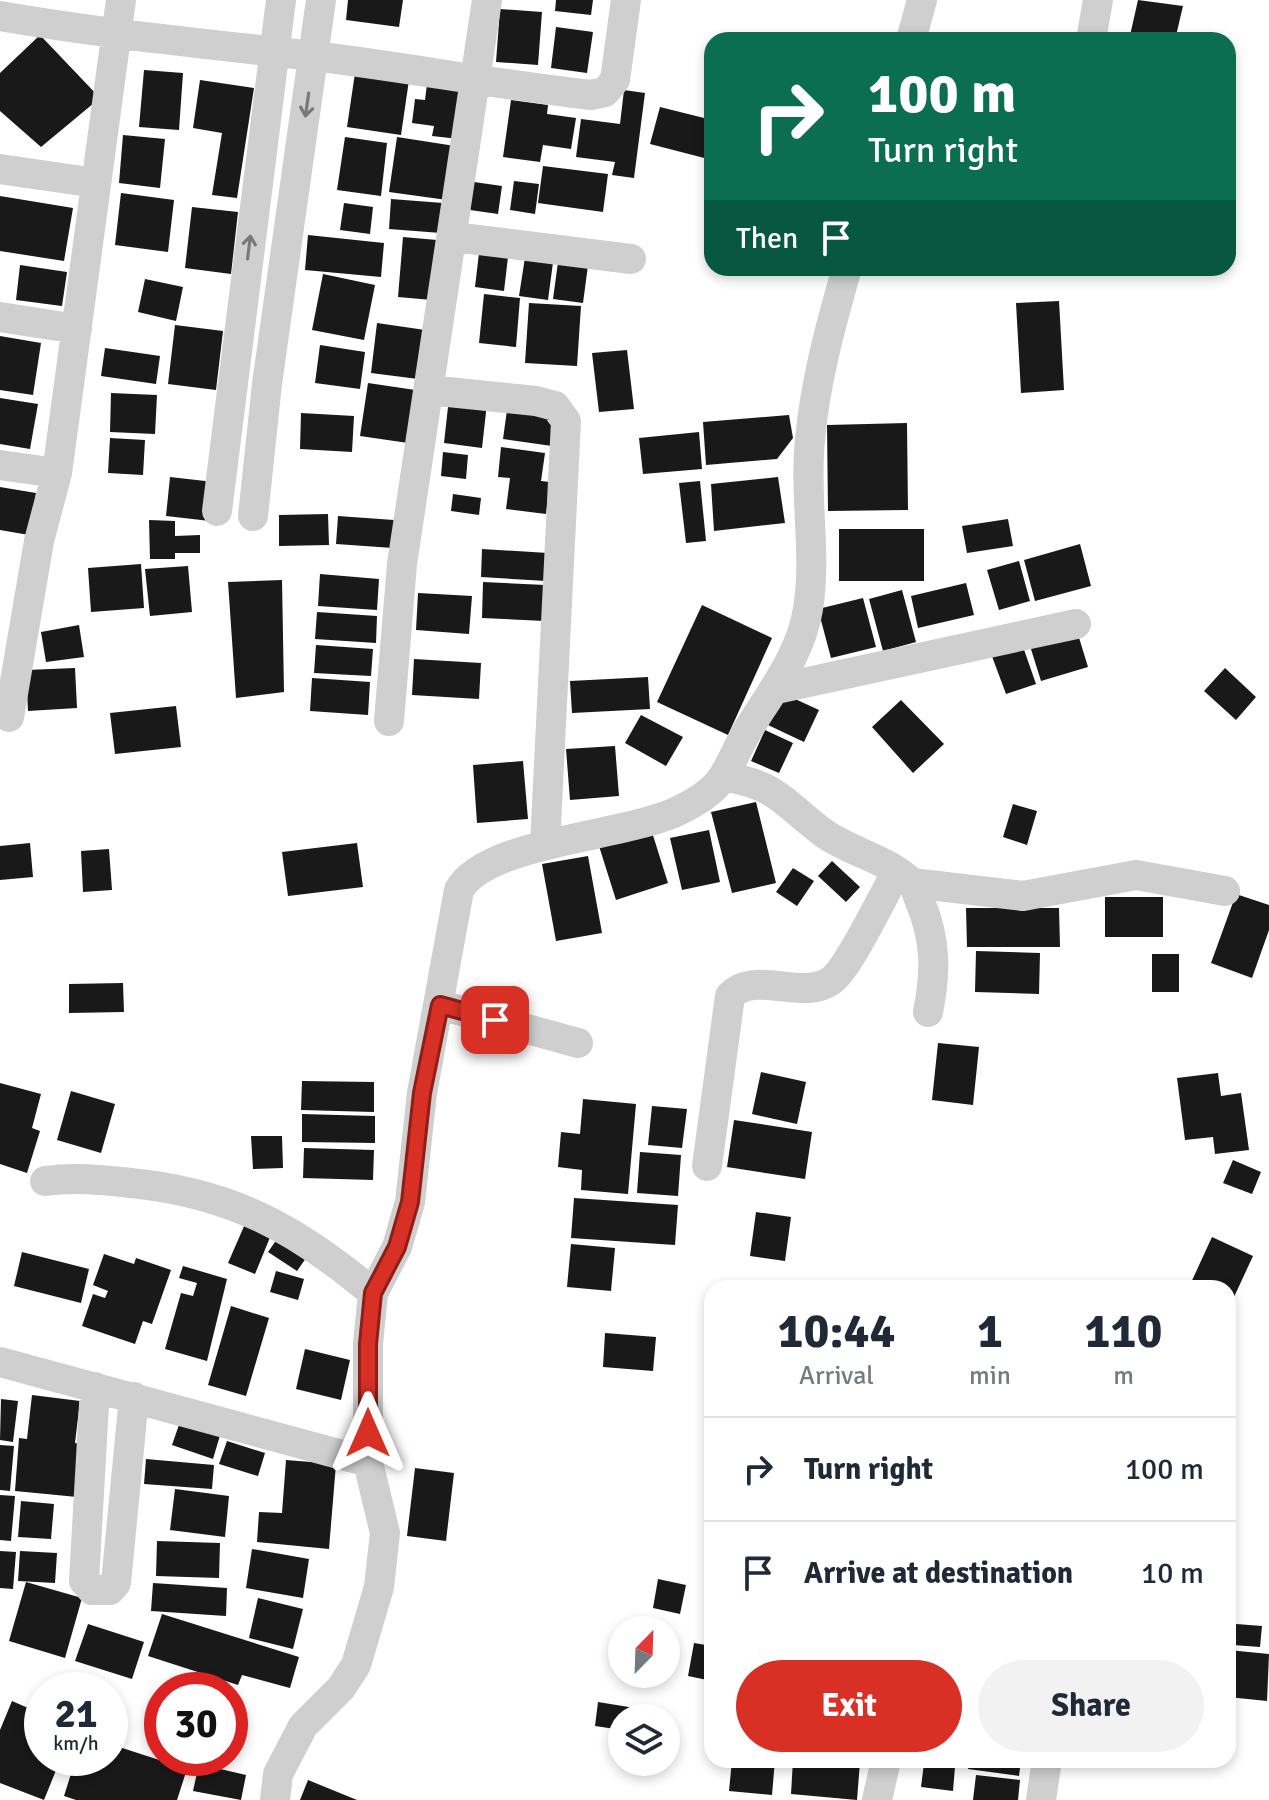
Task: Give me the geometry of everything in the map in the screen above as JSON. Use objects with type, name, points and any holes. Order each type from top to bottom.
[{"type":"street","points":[[9,717],[39,541],[57,473],[121,0]]},
{"type":"street","points":[[217,511],[238,324],[281,0]]},
{"type":"street","points":[[253,516],[275,328],[321,0]]},
{"type":"street","points":[[389,721],[402,564],[454,237],[487,0]]},
{"type":"street","points":[[0,16],[117,36],[314,56],[477,82],[599,94],[615,80],[626,0]]},
{"type":"street","points":[[913,32],[922,0]]},
{"type":"street","points":[[1092,32],[1098,0]]},
{"type":"street","points":[[0,169],[96,183]]},
{"type":"street","points":[[454,237],[631,259]]},
{"type":"street","points":[[275,1800],[278,1774],[303,1726],[341,1688],[356,1665],[379,1587],[385,1533],[368,1462],[368,1344],[373,1293],[397,1247],[410,1202],[422,1093],[440,1005],[455,903],[463,882],[484,866],[545,845],[662,817],[702,798],[727,777],[748,730],[776,689],[808,611],[812,557],[807,476],[813,408],[845,276]]},
{"type":"street","points":[[0,317],[77,329]]},
{"type":"street","points":[[238,324],[275,328]]},
{"type":"street","points":[[429,390],[536,401],[555,406],[566,421],[545,845]]},
{"type":"street","points":[[0,465],[57,473]]},
{"type":"street","points":[[776,689],[1076,624]]},
{"type":"street","points":[[727,777],[755,782],[774,791],[827,835],[904,878],[1023,896],[1136,875],[1225,891]]},
{"type":"street","points":[[904,878],[932,935],[936,974],[928,1012]]},
{"type":"street","points":[[707,1166],[730,996],[746,986],[813,987],[833,979],[904,878]]},
{"type":"street","points":[[440,1005],[578,1043]]},
{"type":"street","points":[[45,1181],[71,1178],[146,1184],[197,1192],[252,1210],[322,1252],[373,1293]]},
{"type":"street","points":[[0,1362],[368,1462]]},
{"type":"street","points":[[95,1387],[84,1581],[92,1590],[110,1590],[116,1583],[134,1397]]},
{"type":"street","points":[[877,1800],[884,1768]]},
{"type":"street","points":[[1041,1800],[1046,1768]]},
{"type":"building","points":[[348,0],[403,0],[399,27],[346,20]]},
{"type":"building","points":[[556,0],[593,0],[591,15],[555,11]]},
{"type":"building","points":[[1138,0],[1183,6],[1177,32],[1131,32]]},
{"type":"building","points":[[500,9],[542,12],[538,65],[496,62]]},
{"type":"building","points":[[556,27],[593,32],[587,73],[551,68]]},
{"type":"building","points":[[40,35],[100,98],[41,147],[0,111],[0,73]]},
{"type":"building","points":[[144,70],[183,73],[179,130],[139,127]]},
{"type":"building","points":[[355,73],[409,80],[401,135],[347,127]]},
{"type":"building","points":[[200,80],[254,88],[237,198],[212,195],[222,133],[193,128]]},
{"type":"building","points":[[427,84],[465,90],[459,139],[432,136],[434,126],[412,123],[415,99],[425,100]]},
{"type":"building","points":[[624,90],[645,93],[634,178],[612,175],[615,162],[576,157],[581,119],[620,124]]},
{"type":"building","points":[[511,100],[548,105],[547,114],[576,118],[571,149],[543,145],[540,162],[503,157]]},
{"type":"building","points":[[660,107],[704,118],[704,158],[650,144]]},
{"type":"building","points":[[123,135],[165,139],[160,188],[119,183]]},
{"type":"building","points":[[345,137],[387,143],[381,196],[337,190]]},
{"type":"building","points":[[397,137],[455,146],[447,200],[389,192]]},
{"type":"building","points":[[543,166],[608,174],[603,212],[538,203]]},
{"type":"building","points":[[514,181],[539,184],[535,214],[510,210]]},
{"type":"building","points":[[474,182],[502,186],[498,214],[470,210]]},
{"type":"building","points":[[121,193],[174,200],[168,252],[115,245]]},
{"type":"building","points":[[0,196],[73,208],[64,261],[0,251]]},
{"type":"building","points":[[391,199],[443,203],[441,233],[389,229]]},
{"type":"building","points":[[344,203],[373,207],[370,234],[340,230]]},
{"type":"building","points":[[192,207],[238,212],[231,274],[185,268]]},
{"type":"building","points":[[308,235],[384,243],[381,277],[305,270]]},
{"type":"building","points":[[403,237],[437,240],[432,300],[398,297]]},
{"type":"building","points":[[526,251],[554,255],[548,300],[519,296]]},
{"type":"building","points":[[479,253],[508,257],[504,291],[475,287]]},
{"type":"building","points":[[559,255],[589,258],[583,303],[553,299]]},
{"type":"building","points":[[20,265],[67,272],[62,306],[16,300]]},
{"type":"building","points":[[323,274],[375,285],[364,340],[312,330]]},
{"type":"building","points":[[145,279],[183,287],[176,321],[138,312]]},
{"type":"building","points":[[484,294],[520,298],[516,347],[479,343]]},
{"type":"building","points":[[1059,301],[1064,390],[1021,393],[1016,303]]},
{"type":"building","points":[[529,303],[581,306],[577,366],[525,363]]},
{"type":"building","points":[[377,323],[432,331],[426,380],[371,373]]},
{"type":"building","points":[[175,325],[223,331],[216,390],[168,384]]},
{"type":"building","points":[[0,336],[41,343],[33,395],[0,390]]},
{"type":"building","points":[[320,345],[365,352],[360,389],[315,383]]},
{"type":"building","points":[[105,348],[160,356],[156,384],[101,376]]},
{"type":"building","points":[[627,350],[634,409],[599,412],[592,353]]},
{"type":"building","points":[[368,383],[422,391],[415,444],[360,436]]},
{"type":"building","points":[[111,393],[157,395],[155,434],[110,432]]},
{"type":"building","points":[[0,398],[38,404],[30,449],[0,444]]},
{"type":"building","points":[[449,398],[487,403],[482,448],[444,443]]},
{"type":"building","points":[[507,410],[556,416],[552,446],[503,439]]},
{"type":"building","points":[[301,413],[354,416],[352,452],[300,449]]},
{"type":"building","points":[[789,415],[793,438],[777,459],[706,465],[703,422]]},
{"type":"building","points":[[907,423],[908,510],[828,511],[827,425]]},
{"type":"building","points":[[699,432],[702,469],[643,474],[639,438]]},
{"type":"building","points":[[110,438],[145,440],[143,475],[108,473]]},
{"type":"building","points":[[501,447],[545,453],[541,481],[550,482],[546,514],[506,509],[510,478],[498,477]]},
{"type":"building","points":[[443,452],[468,455],[466,479],[441,476]]},
{"type":"building","points":[[170,477],[214,482],[210,521],[166,516]]},
{"type":"building","points":[[778,477],[785,523],[714,531],[711,484]]},
{"type":"building","points":[[700,481],[706,541],[686,543],[679,483]]},
{"type":"building","points":[[0,487],[36,493],[29,535],[0,530]]},
{"type":"building","points":[[453,494],[481,498],[479,515],[451,511]]},
{"type":"building","points":[[328,514],[329,545],[279,546],[279,515]]},
{"type":"building","points":[[338,516],[394,520],[393,548],[336,544]]},
{"type":"building","points":[[1008,519],[1013,546],[967,553],[962,526]]},
{"type":"building","points":[[149,520],[175,521],[175,536],[200,535],[200,553],[175,553],[175,559],[150,559]]},
{"type":"building","points":[[839,529],[924,529],[924,581],[839,581]]},
{"type":"building","points":[[1080,544],[1091,586],[1035,601],[1024,560]]},
{"type":"building","points":[[482,549],[548,553],[546,581],[481,577]]},
{"type":"building","points":[[1019,561],[1030,601],[999,610],[987,570]]},
{"type":"building","points":[[141,564],[144,608],[91,612],[88,568]]},
{"type":"building","points":[[188,566],[192,612],[150,616],[145,569]]},
{"type":"building","points":[[320,574],[379,579],[377,610],[318,606]]},
{"type":"building","points":[[282,580],[284,692],[236,698],[228,582]]},
{"type":"building","points":[[483,582],[545,585],[544,621],[482,618]]},
{"type":"building","points":[[966,583],[974,615],[918,628],[911,596]]},
{"type":"building","points":[[902,590],[916,642],[883,651],[869,599]]},
{"type":"building","points":[[418,593],[472,596],[469,634],[416,630]]},
{"type":"building","points":[[863,598],[876,647],[831,658],[818,609]]},
{"type":"building","points":[[702,605],[772,638],[728,735],[657,702]]},
{"type":"building","points":[[317,612],[377,616],[376,643],[315,639]]},
{"type":"building","points":[[79,625],[84,657],[46,662],[41,632]]},
{"type":"building","points":[[1077,631],[1088,667],[1041,681],[1030,646]]},
{"type":"building","points":[[1021,641],[1036,684],[1006,694],[990,651]]},
{"type":"building","points":[[316,645],[373,649],[371,676],[314,673]]},
{"type":"building","points":[[414,659],[481,663],[479,699],[412,695]]},
{"type":"building","points":[[75,668],[77,708],[28,711],[26,670]]},
{"type":"building","points":[[1225,668],[1256,697],[1236,720],[1204,691]]},
{"type":"building","points":[[648,677],[650,709],[572,713],[570,681]]},
{"type":"building","points":[[312,678],[370,682],[368,715],[310,711]]},
{"type":"building","points":[[782,693],[819,710],[804,742],[768,725]]},
{"type":"building","points":[[901,700],[944,744],[913,773],[872,727]]},
{"type":"building","points":[[176,706],[181,747],[115,754],[110,713]]},
{"type":"building","points":[[641,715],[683,737],[666,766],[625,743]]},
{"type":"building","points":[[765,730],[793,743],[779,773],[751,761]]},
{"type":"building","points":[[615,746],[619,796],[570,800],[566,749]]},
{"type":"building","points":[[523,761],[528,819],[477,823],[473,765]]},
{"type":"building","points":[[756,802],[776,883],[732,893],[711,812]]},
{"type":"building","points":[[1013,804],[1037,811],[1027,845],[1003,837]]},
{"type":"building","points":[[651,829],[668,883],[616,900],[599,846]]},
{"type":"building","points":[[709,830],[720,882],[682,890],[670,838]]},
{"type":"building","points":[[30,843],[33,877],[0,880],[0,846]]},
{"type":"building","points":[[357,843],[363,887],[288,896],[282,852]]},
{"type":"building","points":[[109,849],[112,890],[83,892],[81,851]]},
{"type":"building","points":[[588,856],[602,933],[556,941],[542,864]]},
{"type":"building","points":[[832,861],[860,887],[846,902],[818,876]]},
{"type":"building","points":[[793,868],[814,881],[797,906],[776,892]]},
{"type":"building","points":[[1236,894],[1269,905],[1269,930],[1252,978],[1211,963]]},
{"type":"building","points":[[1105,897],[1163,897],[1163,937],[1105,937]]},
{"type":"building","points":[[966,908],[1059,908],[1060,947],[967,947]]},
{"type":"building","points":[[976,951],[1040,953],[1039,994],[975,992]]},
{"type":"building","points":[[1152,954],[1179,954],[1179,992],[1152,992]]},
{"type":"building","points":[[123,983],[124,1012],[69,1013],[69,984]]},
{"type":"building","points":[[938,1043],[979,1047],[973,1105],[932,1100]]},
{"type":"building","points":[[761,1072],[806,1082],[797,1124],[752,1114]]},
{"type":"building","points":[[1218,1073],[1221,1096],[1241,1093],[1249,1150],[1215,1154],[1213,1137],[1185,1140],[1177,1078]]},
{"type":"building","points":[[302,1081],[374,1082],[374,1112],[301,1110]]},
{"type":"building","points":[[0,1083],[41,1094],[32,1128],[40,1131],[27,1173],[0,1164]]},
{"type":"building","points":[[71,1091],[115,1104],[101,1153],[57,1140]]},
{"type":"building","points":[[583,1099],[636,1104],[628,1194],[581,1190],[582,1170],[558,1167],[561,1132],[580,1134]]},
{"type":"building","points":[[652,1106],[687,1109],[682,1148],[648,1145]]},
{"type":"building","points":[[302,1114],[375,1116],[375,1143],[302,1142]]},
{"type":"building","points":[[734,1120],[812,1132],[805,1179],[727,1167]]},
{"type":"building","points":[[251,1136],[282,1136],[283,1168],[253,1169]]},
{"type":"building","points":[[304,1148],[374,1150],[373,1180],[303,1178]]},
{"type":"building","points":[[640,1152],[681,1155],[678,1196],[637,1193]]},
{"type":"building","points":[[1233,1160],[1261,1172],[1252,1194],[1223,1183]]},
{"type":"building","points":[[574,1198],[678,1205],[675,1245],[571,1238]]},
{"type":"building","points":[[756,1212],[791,1217],[785,1261],[750,1256]]},
{"type":"building","points":[[245,1224],[271,1235],[255,1274],[228,1263]]},
{"type":"building","points":[[282,1232],[311,1251],[297,1271],[268,1252]]},
{"type":"building","points":[[1212,1237],[1253,1256],[1236,1293],[1236,1280],[1192,1280]]},
{"type":"building","points":[[571,1244],[615,1248],[611,1291],[567,1287]]},
{"type":"building","points":[[22,1252],[89,1269],[81,1303],[14,1286]]},
{"type":"building","points":[[104,1254],[134,1264],[136,1258],[171,1270],[152,1324],[143,1321],[135,1344],[82,1326],[93,1294],[105,1298],[108,1291],[93,1285]]},
{"type":"building","points":[[183,1266],[227,1279],[207,1361],[165,1349],[181,1293],[193,1296],[197,1283],[179,1278]]},
{"type":"building","points":[[276,1271],[304,1279],[298,1300],[270,1292]]},
{"type":"building","points":[[231,1306],[269,1318],[246,1396],[208,1385]]},
{"type":"building","points":[[605,1333],[656,1337],[653,1371],[603,1367]]},
{"type":"building","points":[[305,1349],[350,1360],[341,1400],[296,1389]]},
{"type":"building","points":[[32,1395],[80,1401],[75,1443],[82,1444],[77,1497],[15,1491],[19,1438],[27,1439]]},
{"type":"building","points":[[1,1399],[18,1401],[13,1442],[0,1440]]},
{"type":"building","points":[[181,1419],[221,1432],[213,1459],[172,1445]]},
{"type":"building","points":[[227,1441],[265,1453],[258,1476],[219,1464]]},
{"type":"building","points":[[0,1445],[14,1446],[10,1491],[0,1490]]},
{"type":"building","points":[[146,1459],[214,1465],[212,1489],[144,1484]]},
{"type":"building","points":[[286,1460],[336,1464],[329,1549],[257,1542],[259,1512],[282,1513]]},
{"type":"building","points":[[415,1468],[454,1473],[446,1541],[407,1536]]},
{"type":"building","points":[[175,1489],[229,1496],[225,1537],[170,1530]]},
{"type":"building","points":[[0,1495],[15,1496],[11,1541],[0,1540]]},
{"type":"building","points":[[21,1501],[54,1504],[51,1539],[18,1537]]},
{"type":"building","points":[[157,1541],[220,1543],[219,1578],[156,1576]]},
{"type":"building","points":[[252,1549],[309,1559],[303,1598],[246,1588]]},
{"type":"building","points":[[0,1551],[16,1552],[13,1589],[0,1588]]},
{"type":"building","points":[[20,1551],[57,1553],[55,1583],[18,1581]]},
{"type":"building","points":[[658,1579],[686,1585],[680,1614],[653,1608]]},
{"type":"building","points":[[26,1582],[82,1598],[65,1658],[9,1641]]},
{"type":"building","points":[[153,1583],[227,1588],[226,1616],[151,1611]]},
{"type":"building","points":[[258,1598],[303,1609],[293,1649],[249,1638]]},
{"type":"building","points":[[162,1614],[299,1657],[290,1688],[248,1677],[248,1672],[198,1672],[148,1656]]},
{"type":"building","points":[[88,1624],[144,1642],[132,1679],[128,1678],[128,1672],[110,1672],[75,1661]]},
{"type":"building","points":[[1236,1624],[1262,1626],[1260,1647],[1236,1645]]},
{"type":"building","points":[[694,1643],[704,1645],[704,1679],[688,1676]]},
{"type":"building","points":[[1236,1651],[1269,1654],[1267,1701],[1236,1698]]},
{"type":"building","points":[[12,1701],[24,1706],[24,1776],[54,1776],[44,1800],[0,1783],[0,1730]]},
{"type":"building","points":[[598,1702],[610,1704],[608,1728],[595,1726]]},
{"type":"building","points":[[128,1750],[144,1755],[144,1776],[185,1776],[177,1800],[76,1800],[64,1796],[70,1776],[128,1776]]},
{"type":"building","points":[[731,1768],[774,1768],[772,1795],[729,1791]]},
{"type":"building","points":[[793,1768],[860,1768],[857,1800],[791,1794]]},
{"type":"building","points":[[923,1768],[955,1768],[953,1791],[921,1787]]},
{"type":"building","points":[[968,1768],[1020,1768],[1019,1776]]},
{"type":"building","points":[[976,1775],[1020,1780],[1018,1800],[973,1800]]},
{"type":"building","points":[[196,1776],[246,1776],[241,1800],[193,1791]]},
{"type":"building","points":[[308,1780],[357,1800],[300,1800]]},
{"type":"route","points":[[368,1433],[368,1344],[373,1293],[397,1247],[410,1202],[422,1093],[440,1005],[495,1020]]}]
